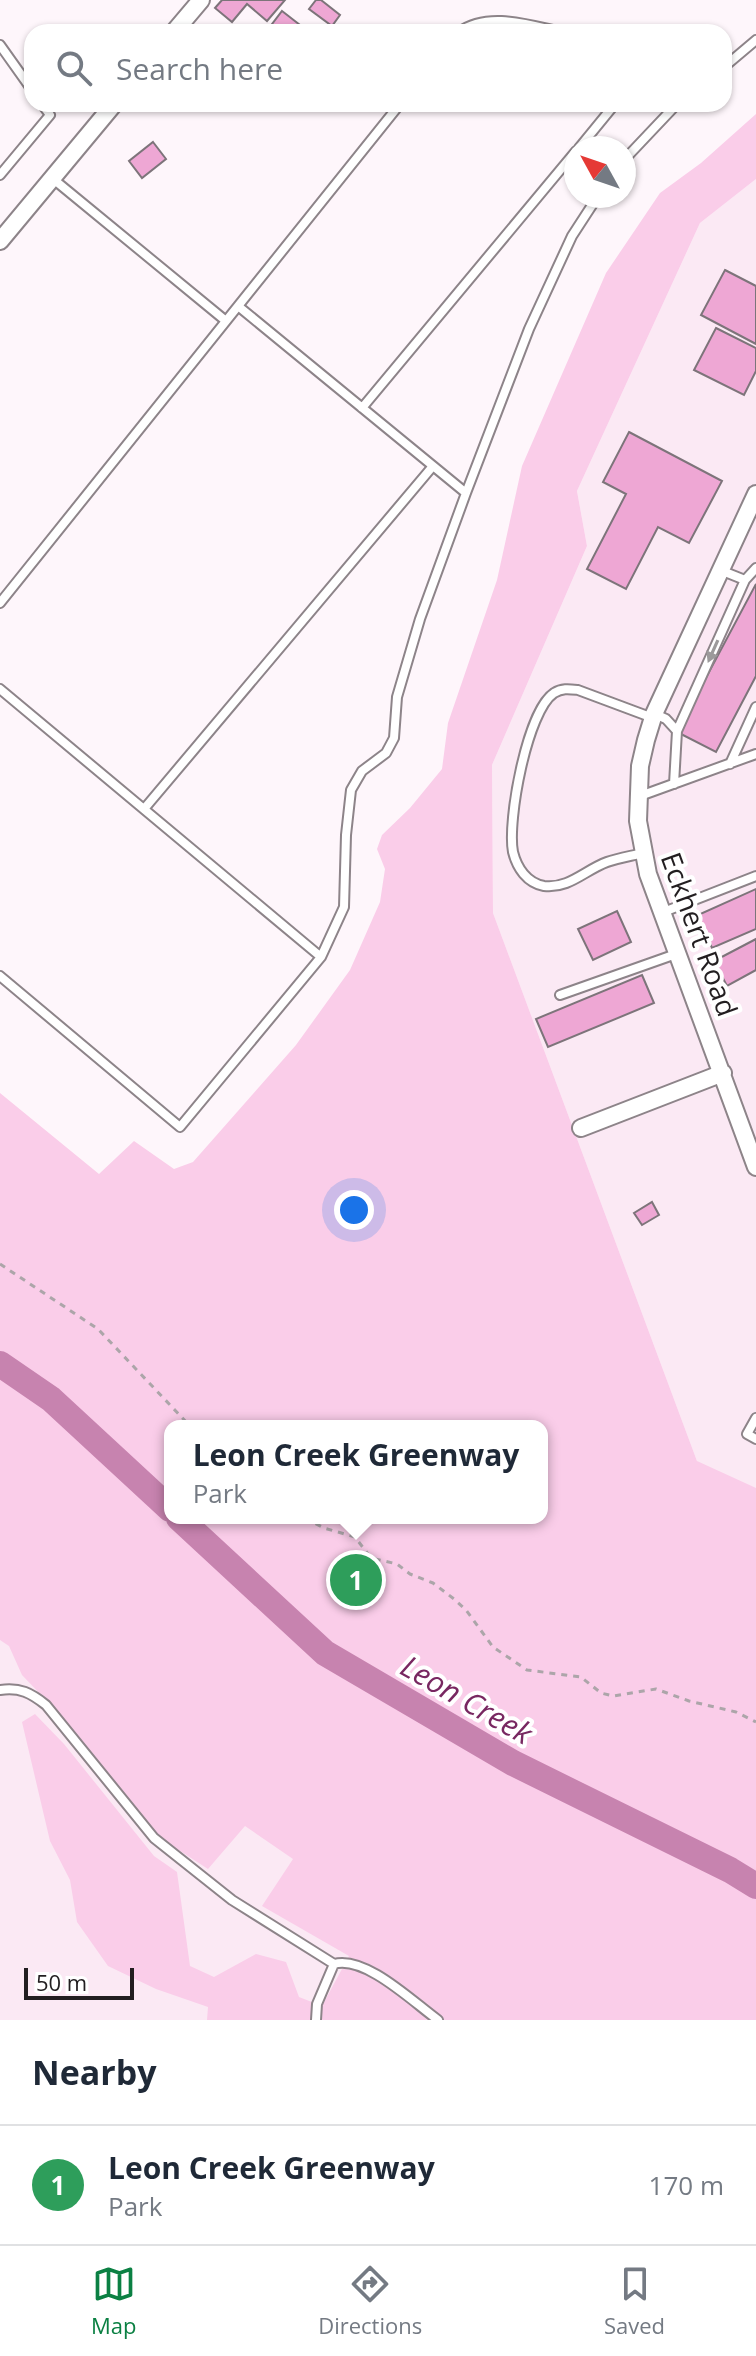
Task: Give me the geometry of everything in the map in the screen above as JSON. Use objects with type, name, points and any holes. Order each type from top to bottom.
[{"type":"street","points":[[181,24],[201,0]]},
{"type":"street","points":[[0,241],[107,112]]},
{"type":"street","name":"Eckhert Road","points":[[756,494],[750,523],[720,570],[653,716],[640,766],[638,797],[643,853],[661,913],[756,1167]]},
{"type":"street","points":[[581,1128],[723,1073]]},
{"type":"lane","points":[[470,24],[506,21],[521,24]]},
{"type":"lane","points":[[732,60],[756,40]]},
{"type":"lane","points":[[0,45],[24,79]]},
{"type":"lane","points":[[0,175],[50,115],[48,112]]},
{"type":"lane","points":[[0,603],[394,112]]},
{"type":"lane","points":[[589,136],[608,112]]},
{"type":"lane","points":[[636,147],[669,112]]},
{"type":"lane","points":[[362,408],[564,166]]},
{"type":"lane","points":[[52,178],[226,321]]},
{"type":"lane","points":[[0,976],[180,1127],[321,957],[344,907],[351,790],[362,771],[386,753],[394,738],[397,697],[420,619],[466,493],[529,329],[572,236],[590,208]]},
{"type":"lane","points":[[238,306],[466,493]]},
{"type":"lane","points":[[144,809],[433,466]]},
{"type":"lane","points":[[674,784],[677,731],[745,580],[756,568]]},
{"type":"lane","points":[[720,570],[745,580]]},
{"type":"lane","points":[[0,689],[321,957]]},
{"type":"lane","points":[[643,853],[606,862],[560,885],[543,886],[529,880],[518,867],[513,850],[521,765],[527,742],[543,705],[553,694],[565,689],[578,690],[666,719],[677,731]]},
{"type":"lane","points":[[730,764],[756,707]]},
{"type":"lane","points":[[638,797],[756,754]]},
{"type":"lane","points":[[661,913],[756,876]]},
{"type":"lane","points":[[560,995],[676,954]]},
{"type":"lane","points":[[756,1418],[747,1434],[756,1439]]},
{"type":"lane","points":[[0,1690],[12,1688],[28,1692],[46,1705],[154,1838],[232,1900],[334,1964],[345,1961],[365,1967],[438,2020]]},
{"type":"lane","points":[[316,2020],[317,2004],[334,1964]]},
{"type":"path","points":[[0,1264],[98,1329],[184,1420]]},
{"type":"path","points":[[316,1524],[355,1537],[366,1554],[377,1561],[397,1564],[410,1574],[433,1583],[466,1610],[493,1647],[527,1670],[581,1677],[601,1693],[613,1696],[656,1689],[689,1701],[736,1712],[756,1722]]},
{"type":"shaded area","points":[[756,114],[756,179],[700,223],[577,491],[587,546],[492,765],[493,913],[697,1461],[756,1488],[756,2020],[207,2020],[208,2007],[156,1989],[108,1966],[77,1922],[70,1880],[50,1841],[22,1722],[35,1714],[64,1744],[154,1856],[177,1872],[190,1966],[214,1977],[256,1954],[286,1962],[299,1997],[322,2006],[349,1956],[262,1906],[293,1859],[245,1826],[208,1869],[157,1836],[108,1779],[66,1721],[22,1675],[9,1646],[0,1640],[0,1093],[99,1174],[134,1141],[174,1169],[193,1162],[296,1045],[350,970],[380,902],[385,869],[377,849],[382,835],[410,808],[442,769],[448,723],[497,580],[522,466],[606,273],[660,193],[701,163]]},
{"type":"shaded area","points":[[756,179],[756,1551],[697,1461],[493,913],[492,765],[587,546],[577,491],[700,223]]},
{"type":"shaded area","points":[[0,1607],[501,2020],[0,2020]]},
{"type":"building","points":[[222,0],[285,0],[267,21],[247,4],[232,22],[215,8]]},
{"type":"building","points":[[316,0],[321,0],[340,15],[333,24],[329,24],[309,9]]},
{"type":"building","points":[[282,11],[299,24],[272,24]]},
{"type":"building","points":[[153,142],[166,159],[142,178],[129,161]]},
{"type":"building","points":[[725,270],[756,286],[756,344],[701,315]]},
{"type":"building","points":[[716,328],[756,348],[756,371],[744,395],[694,370]]},
{"type":"building","points":[[629,432],[722,481],[689,543],[658,527],[626,589],[587,569],[626,494],[603,482]]},
{"type":"building","points":[[756,584],[756,676],[716,752],[677,732]]},
{"type":"building","points":[[756,889],[756,929],[712,948],[698,915]]},
{"type":"building","points":[[617,911],[631,942],[593,960],[578,929]]},
{"type":"building","points":[[756,939],[756,970],[727,986],[714,961]]},
{"type":"building","points":[[642,975],[654,1003],[548,1047],[536,1019]]},
{"type":"building","points":[[652,1202],[659,1215],[642,1225],[634,1213]]},
{"type":"waterway","name":"Leon Creek","points":[[0,1364],[51,1399],[164,1503]]},
{"type":"waterway","name":"Leon Creek","points":[[185,1524],[325,1653],[513,1763],[730,1870],[756,1886]]},
{"type":"place","name":"Leon Creek Greenway","points":[[356,1580]]}]
